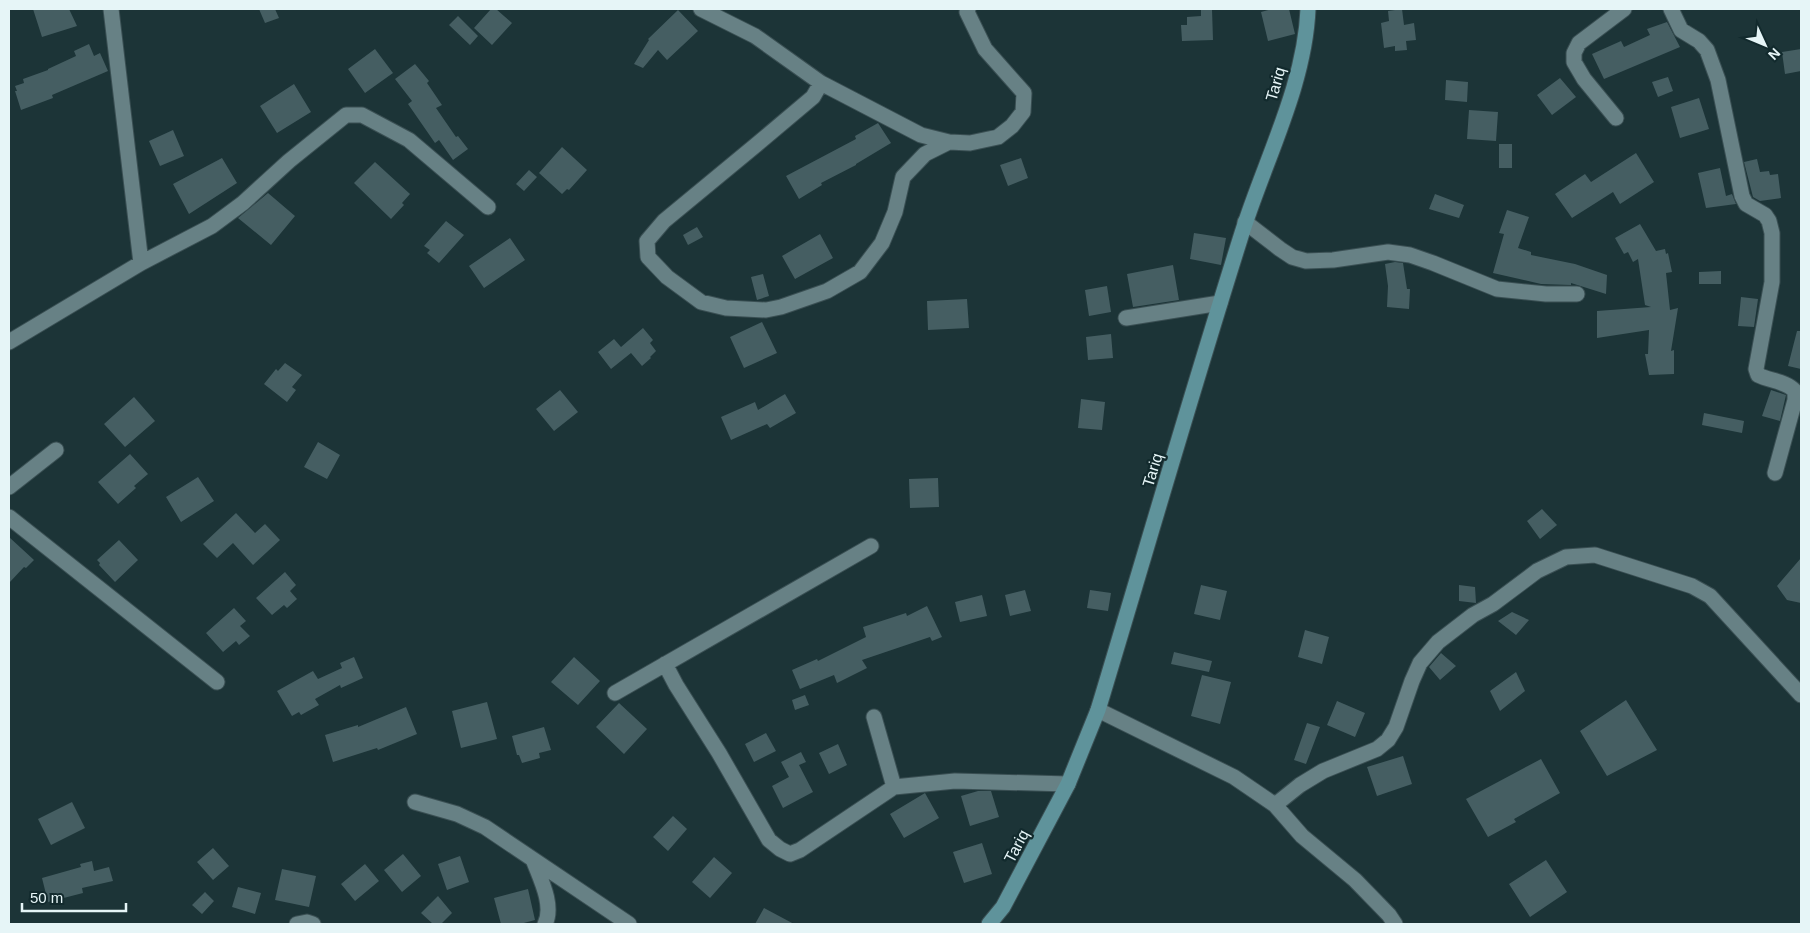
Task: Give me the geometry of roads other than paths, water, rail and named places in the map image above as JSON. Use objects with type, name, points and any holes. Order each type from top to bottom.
[{"type":"main road","name":"Tariq","points":[[989,924],[1003,907],[1068,784],[1098,710],[1245,222],[1292,91],[1307,31],[1308,9]]},
{"type":"street","points":[[112,9],[140,264]]},
{"type":"street","points":[[701,9],[755,36],[821,83],[921,135],[949,142],[970,142],[998,136],[1012,126],[1023,112],[1024,93],[985,49],[967,12],[968,9]]},
{"type":"street","points":[[1616,118],[1584,79],[1574,62],[1574,53],[1579,42],[1624,9]]},
{"type":"street","points":[[1671,9],[1682,30],[1699,41],[1707,50],[1718,80],[1742,196],[1746,204],[1765,215],[1770,221],[1772,233],[1772,282],[1756,369],[1758,375],[1790,386],[1795,391],[1796,400],[1775,473]]},
{"type":"street","points":[[821,83],[813,97],[664,221],[647,241],[648,258],[667,277],[701,302],[726,308],[766,310],[782,307],[844,283],[860,272],[882,243],[895,212],[903,177],[925,154],[949,142]]},
{"type":"street","points":[[9,342],[140,264],[212,226],[243,203],[289,161],[346,115],[362,115],[409,140],[488,207]]},
{"type":"street","points":[[1245,222],[1292,257],[1306,261],[1333,260],[1388,252],[1410,255],[1425,260],[1497,289],[1546,294],[1577,294]]},
{"type":"street","points":[[1126,318],[1220,303]]},
{"type":"street","points":[[9,487],[56,450]]},
{"type":"street","points":[[9,517],[217,682]]},
{"type":"street","points":[[615,693],[871,546]]},
{"type":"street","points":[[1275,805],[1300,785],[1323,771],[1377,749],[1388,740],[1396,727],[1420,663],[1438,642],[1473,615],[1493,604],[1537,571],[1566,557],[1595,556],[1692,586],[1710,596],[1801,694]]},
{"type":"street","points":[[666,664],[676,685],[732,775],[769,840],[790,854],[800,850],[894,787],[955,781],[1068,784]]},
{"type":"street","points":[[1098,710],[1234,777],[1275,805],[1302,836],[1355,880],[1389,915],[1395,924]]},
{"type":"street","points":[[874,717],[894,787]]},
{"type":"street","points":[[415,802],[457,814],[485,827],[534,862],[629,924]]},
{"type":"street","points":[[534,862],[547,905],[548,918],[545,924]]},
{"type":"street","points":[[297,924],[307,922],[313,924]]}]
